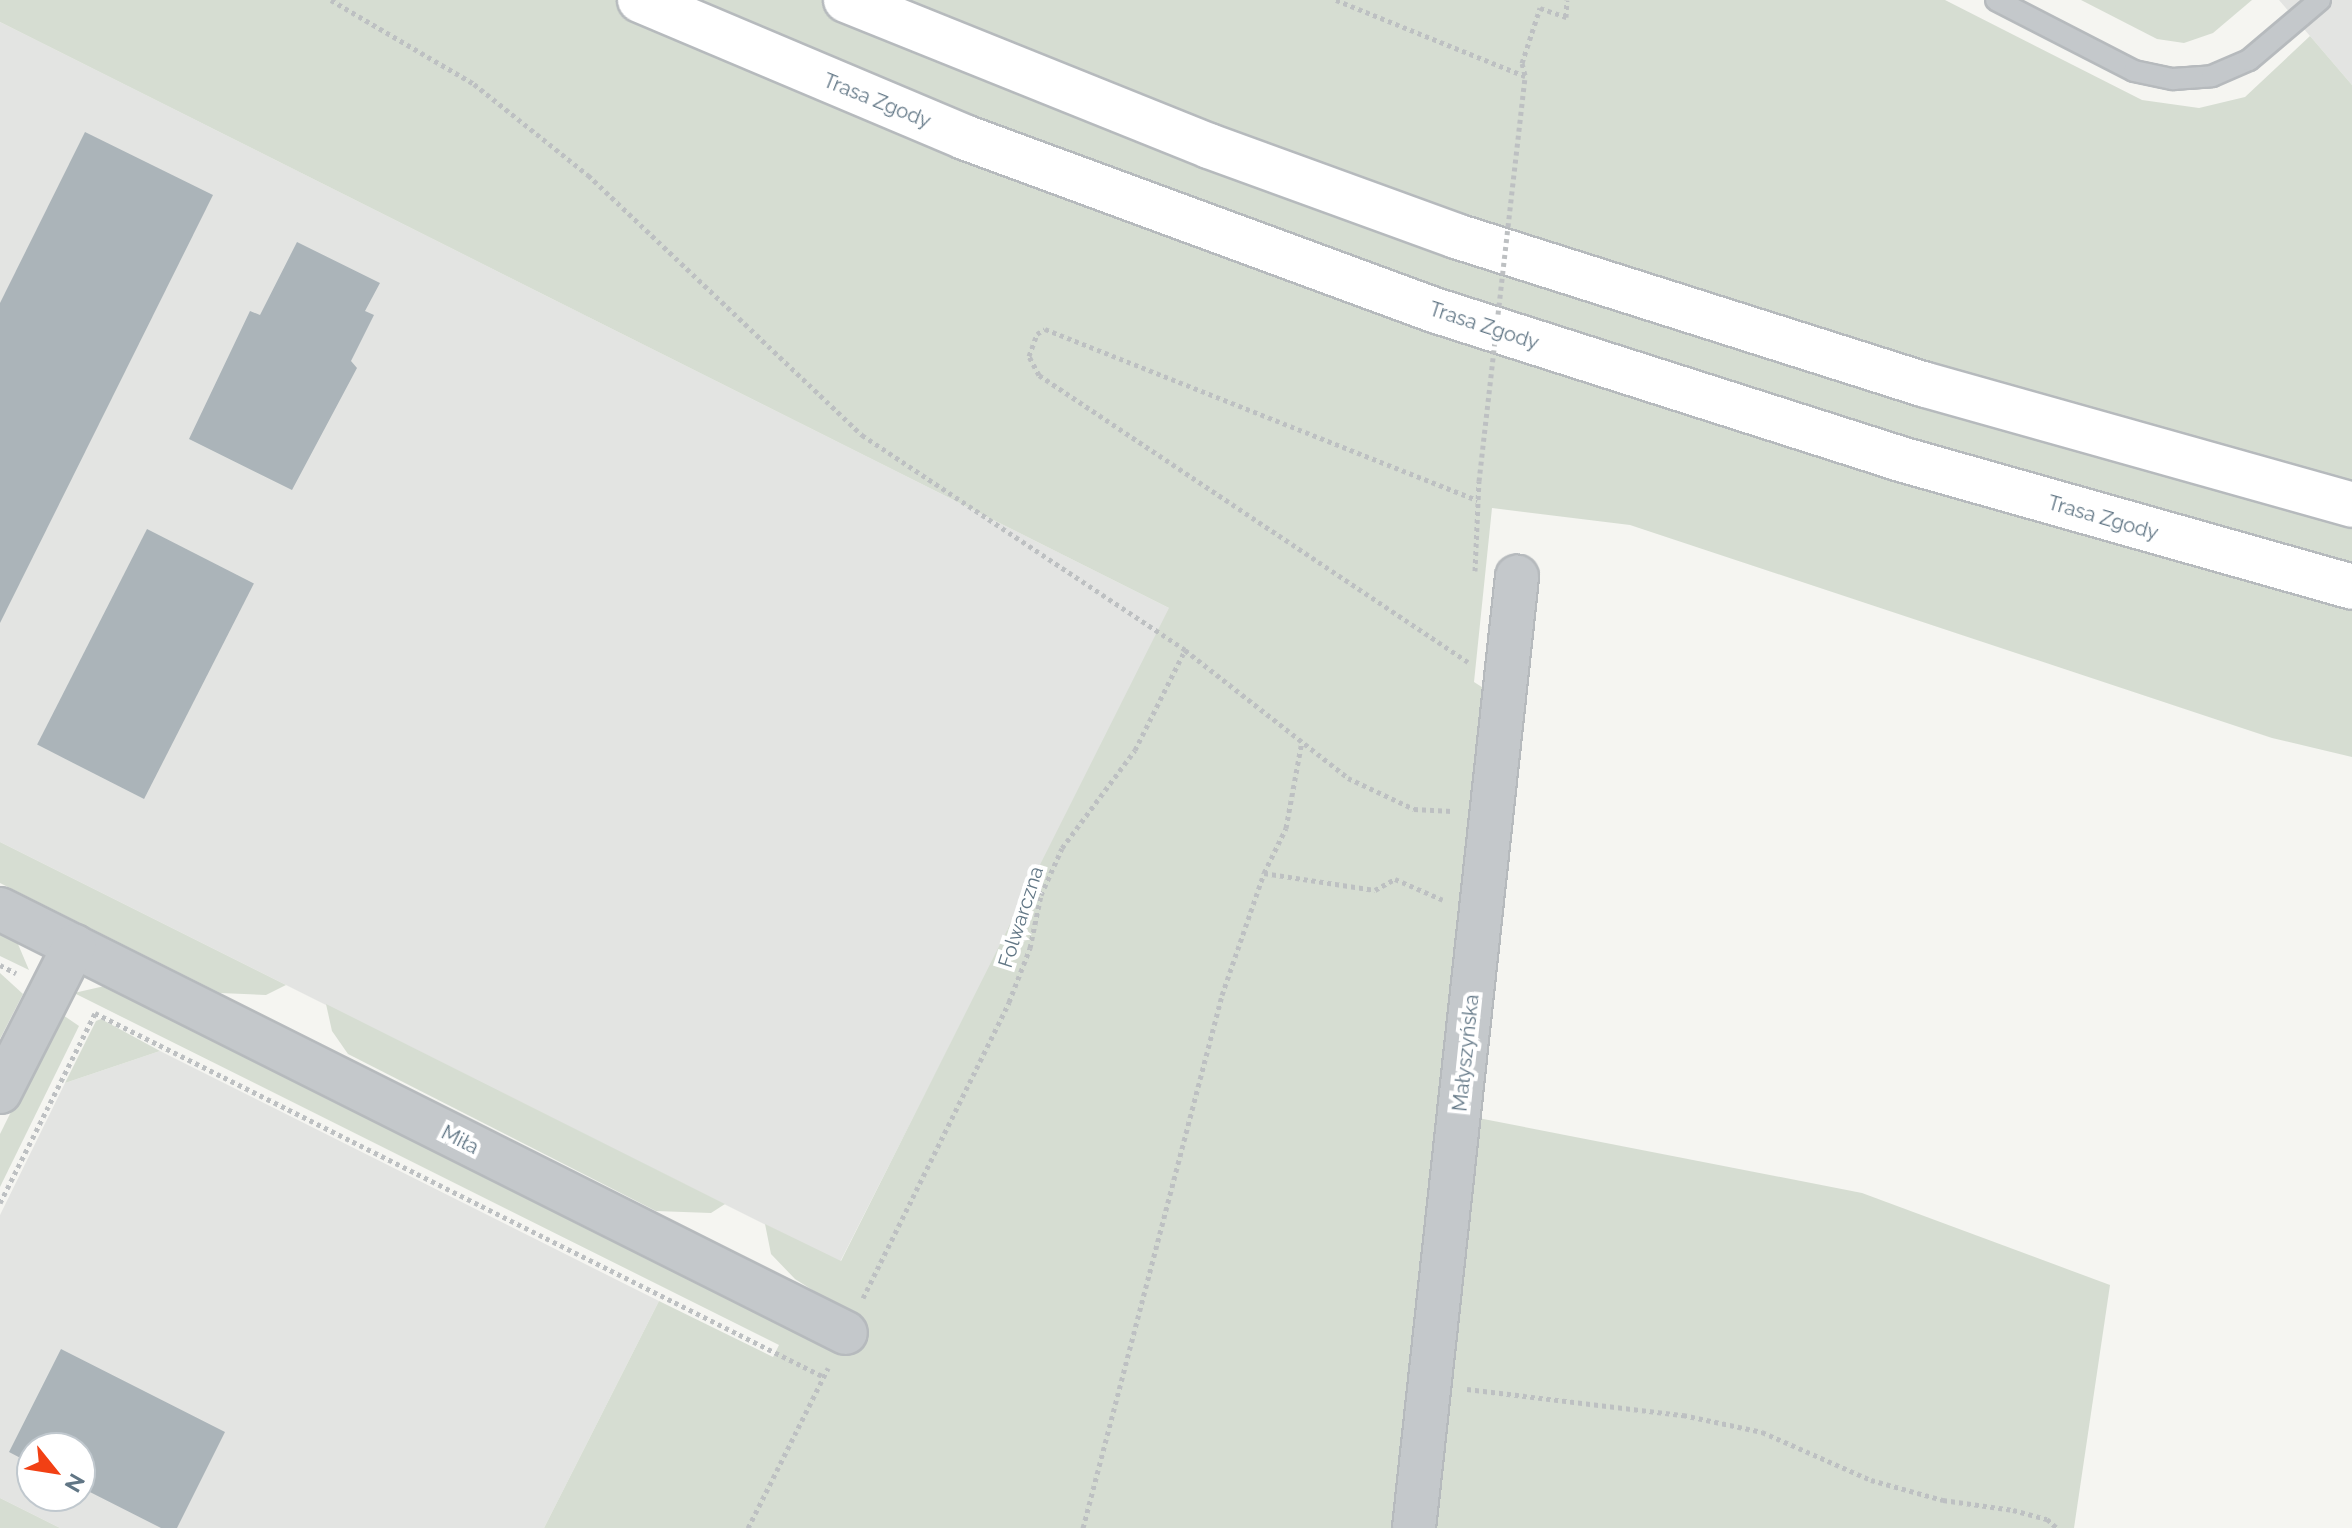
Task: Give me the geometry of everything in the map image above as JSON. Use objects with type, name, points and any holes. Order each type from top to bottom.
[{"type":"highway","name":"Trasa Zgody","points":[[640,0],[964,137],[1434,310],[1897,458],[2352,587]]},
{"type":"highway","points":[[846,0],[1209,146],[1456,236],[1926,385],[2352,505]]},
{"type":"street","name":"Małyszyńska","points":[[1414,1528],[1480,917],[1494,814],[1501,575]]},
{"type":"street","name":"Miła","points":[[0,909],[846,1333]]},
{"type":"street","points":[[0,1092],[74,946]]},
{"type":"lane","points":[[1996,0],[2134,71],[2173,79],[2212,76],[2249,60],[2320,0]]},
{"type":"path","points":[[331,0],[474,84],[588,175],[862,435],[1185,650],[1348,778],[1414,809],[1494,814]]},
{"type":"path","points":[[1336,0],[1525,76]]},
{"type":"path","points":[[1501,575],[1474,570],[1481,519],[1477,500],[1525,76],[1522,63],[1540,8],[1566,17],[1567,0]]},
{"type":"path","points":[[1477,500],[1045,329],[1037,334],[1029,356],[1039,375],[1478,669]]},
{"type":"path","name":"Folwarczna","points":[[748,1528],[1009,1002],[1030,948],[1041,895],[1062,848],[1135,750],[1185,650]]},
{"type":"path","points":[[1083,1528],[1222,995],[1264,873],[1286,828],[1302,741]]},
{"type":"path","points":[[1264,873],[1375,890],[1395,879],[1480,917]]},
{"type":"path","points":[[0,1203],[95,1013],[824,1377]]},
{"type":"path","points":[[1430,1385],[1683,1415],[1749,1429],[1871,1480],[1943,1500],[2013,1510],[2047,1519],[2057,1528]]},
{"type":"shaded area","points":[[0,0],[1945,0],[2142,100],[2199,108],[2245,97],[2310,36],[2352,85],[2352,757],[2272,738],[1630,525],[1492,508],[1474,682],[1488,691],[1398,1528],[544,1528],[659,1301],[773,1357],[779,1345],[74,993],[109,985],[802,1334],[822,1296],[795,1279],[771,1254],[765,1224],[841,1261],[1169,608],[0,22]]},
{"type":"shaded area","points":[[2081,0],[2252,0],[2213,33],[2184,43],[2157,39]]},
{"type":"shaded area","points":[[2279,0],[2352,0],[2352,85],[2310,36]]},
{"type":"shaded area","points":[[0,22],[1171,609],[840,1262],[0,842]]},
{"type":"shaded area","points":[[0,842],[286,985],[266,995],[220,993],[0,883]]},
{"type":"shaded area","points":[[0,929],[15,937],[29,970],[0,956]]},
{"type":"shaded area","points":[[0,973],[23,994],[0,1039]]},
{"type":"shaded area","points":[[326,1004],[725,1204],[711,1213],[656,1211],[348,1054],[332,1031]]},
{"type":"shaded area","points":[[60,1013],[79,1026],[0,1187],[0,1134]]},
{"type":"shaded area","points":[[101,1019],[160,1051],[65,1083],[96,1021]]},
{"type":"shaded area","points":[[160,1051],[659,1301],[544,1528],[60,1528],[28,1512],[96,1512],[96,1432],[16,1432],[16,1506],[0,1498],[0,1215],[65,1083]]},
{"type":"shaded area","points":[[1473,1117],[1862,1193],[2110,1285],[2074,1528],[1427,1528]]},
{"type":"shaded area","points":[[0,1498],[16,1506],[16,1512],[28,1512],[60,1528],[0,1528]]},
{"type":"building","points":[[85,132],[213,195],[0,623],[0,303]]},
{"type":"building","points":[[297,242],[380,283],[365,311],[374,315],[351,361],[357,368],[292,490],[189,439],[250,311],[260,315]]},
{"type":"building","points":[[147,529],[254,583],[144,799],[37,745]]},
{"type":"building","points":[[61,1349],[225,1432],[177,1528],[161,1528],[96,1495],[96,1432],[19,1432]]},
{"type":"building","points":[[16,1438],[16,1456],[9,1452]]}]
